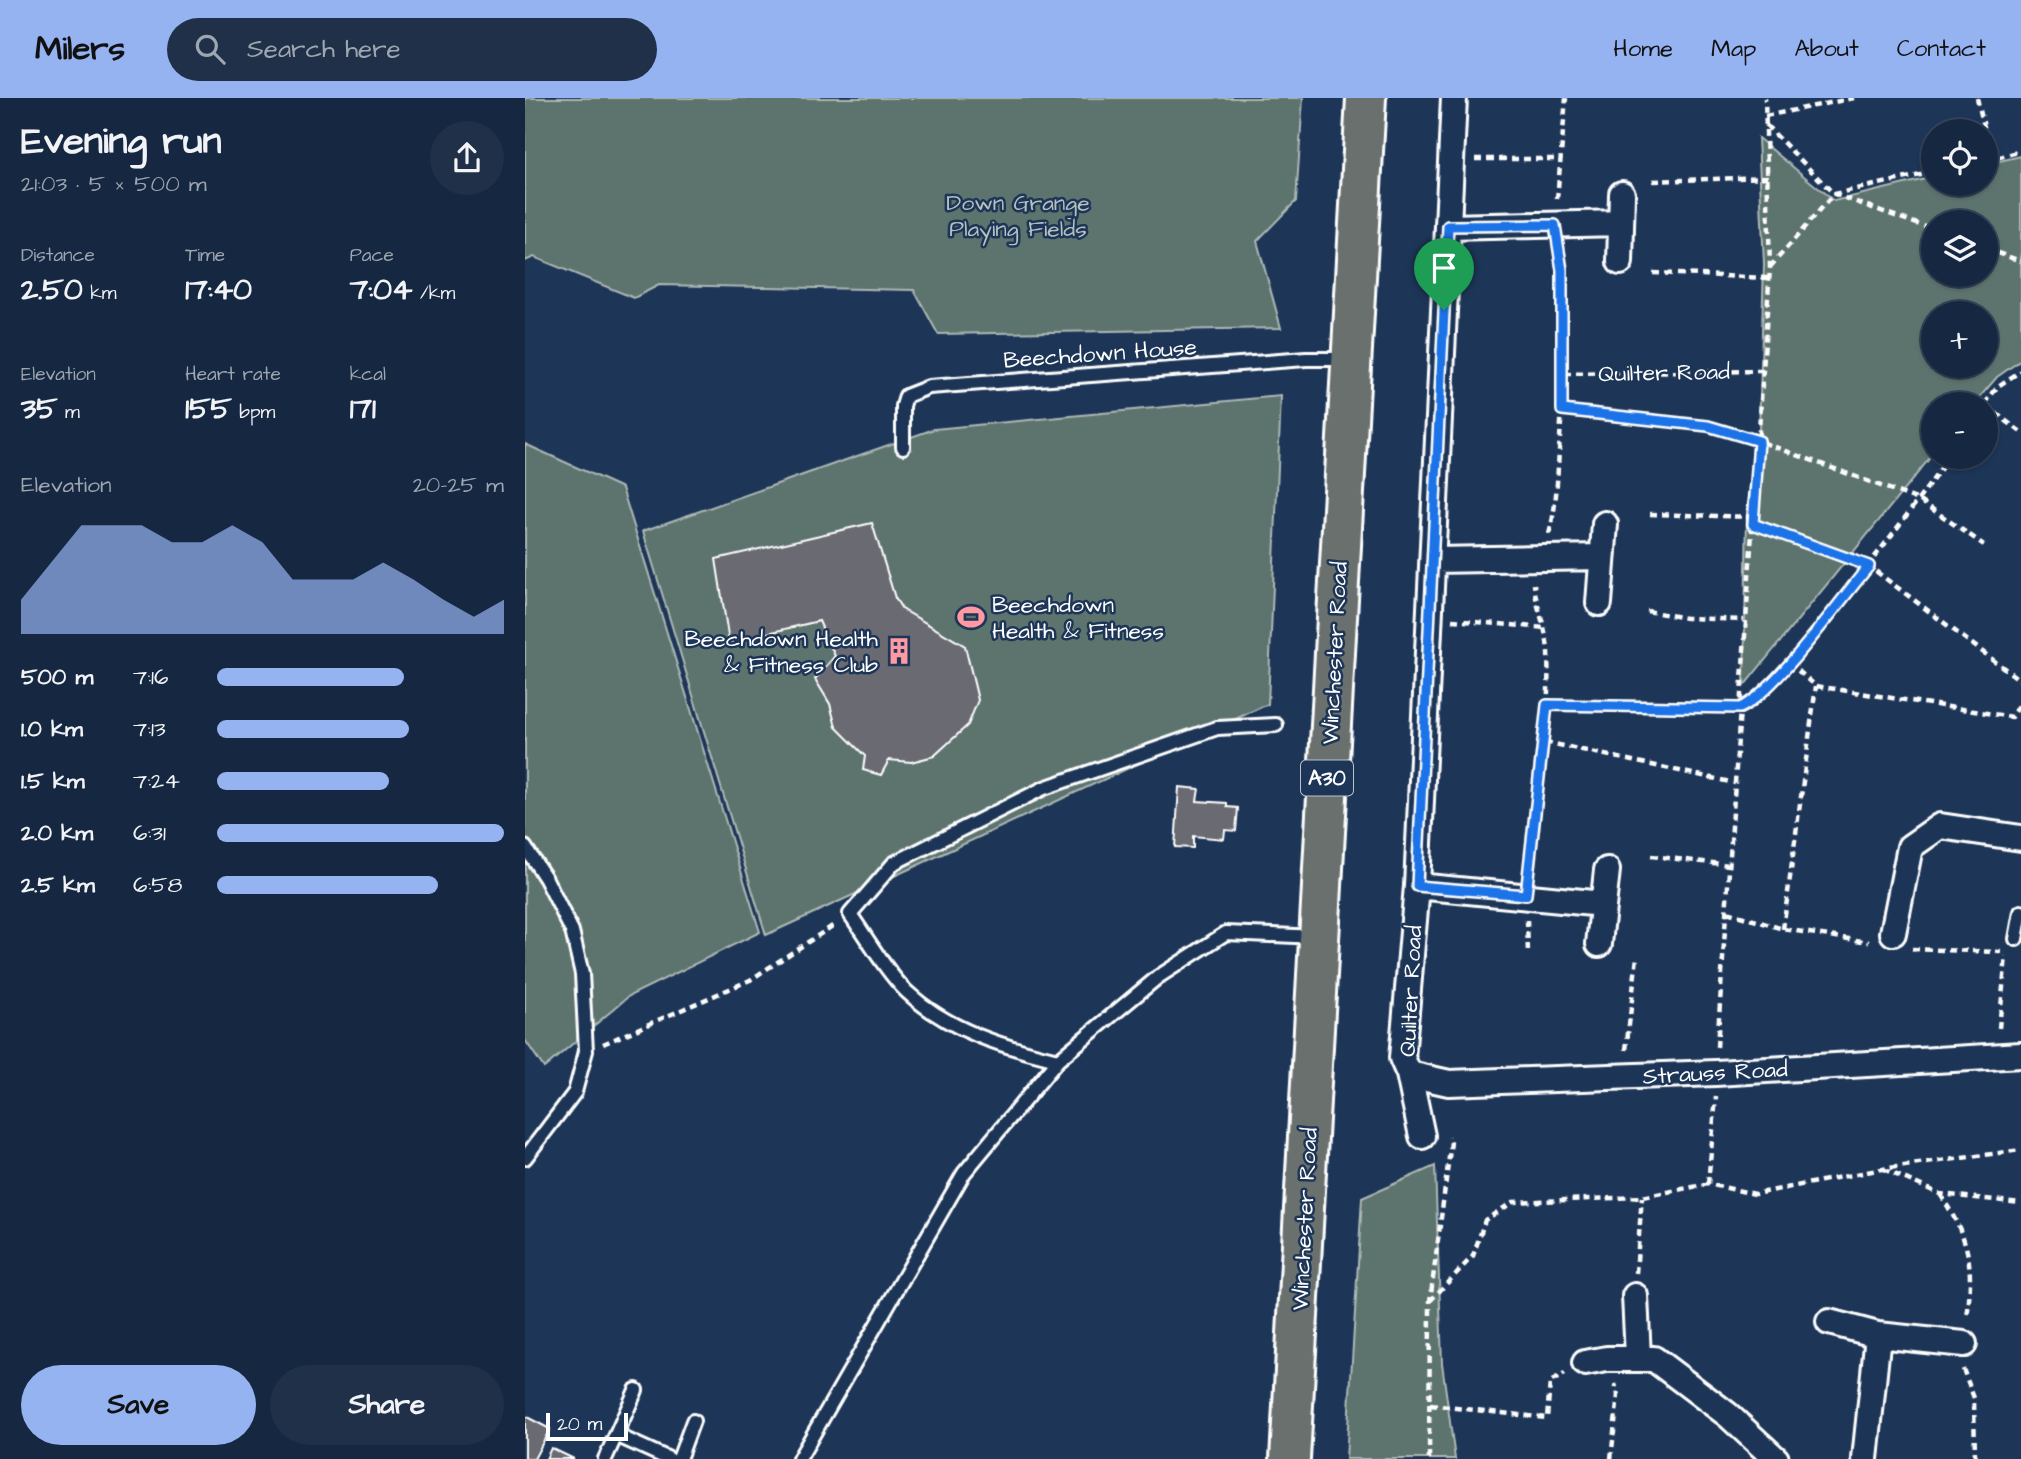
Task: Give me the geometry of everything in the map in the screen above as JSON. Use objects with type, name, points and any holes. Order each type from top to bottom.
[{"type":"main road","name":"Winchester Road","points":[[1290,1459],[1366,98]]},
{"type":"street","name":"Quilter Road","points":[[1433,1134],[1402,1058],[1417,886],[1454,98]]},
{"type":"street","points":[[1620,262],[1622,194]]},
{"type":"street","points":[[1448,226],[1621,223]]},
{"type":"street","points":[[1599,603],[1605,524]]},
{"type":"street","points":[[1433,560],[1602,557]]},
{"type":"street","points":[[1892,941],[1910,848],[1940,826],[2021,838]]},
{"type":"street","points":[[1599,944],[1607,870]]},
{"type":"street","points":[[1417,886],[1603,904]]},
{"type":"street","name":"Strauss Road","points":[[1409,1074],[1449,1083],[1716,1073],[2021,1055]]},
{"type":"street","points":[[1635,1296],[1638,1357]]},
{"type":"street","points":[[1829,1322],[1878,1335],[1964,1344]]},
{"type":"street","points":[[1865,1459],[1878,1335]]},
{"type":"street","points":[[1596,1361],[1638,1357],[1654,1359],[1728,1415],[1776,1459]]},
{"type":"lane","name":"Beechdown House","points":[[903,447],[903,406],[907,396],[929,387],[1306,359],[1351,359]]},
{"type":"lane","points":[[1058,1060],[1002,1046],[941,1016],[907,992],[850,914],[894,863],[1044,788],[1217,728],[1276,725]]},
{"type":"lane","points":[[525,847],[572,931],[582,974],[586,1051],[575,1092],[525,1158]]},
{"type":"lane","points":[[2016,939],[2021,912]]},
{"type":"lane","points":[[799,1459],[964,1173],[1058,1060],[1158,977],[1226,933],[1320,937]]},
{"type":"lane","points":[[605,1459],[636,1390]]},
{"type":"lane","points":[[679,1459],[693,1421]]},
{"type":"lane","points":[[616,1435],[669,1459]]},
{"type":"path","points":[[1528,954],[1526,895],[1547,705],[1546,628],[1535,601],[1533,571],[1540,558],[1555,510],[1562,410],[1562,270],[1555,225],[1566,98]]},
{"type":"path","points":[[1717,1055],[1744,620],[1754,517],[1770,268],[1765,98]]},
{"type":"path","points":[[1765,116],[1854,98]]},
{"type":"path","points":[[1977,98],[1982,119]]},
{"type":"path","points":[[1765,125],[1834,194],[1921,225]]},
{"type":"path","points":[[1998,157],[2021,151]]},
{"type":"path","points":[[1467,159],[1561,159]]},
{"type":"path","points":[[1770,268],[1834,194],[1921,175]]},
{"type":"path","points":[[1653,181],[1768,177]]},
{"type":"path","points":[[1998,253],[2021,261]]},
{"type":"path","points":[[1653,273],[1769,278]]},
{"type":"path","name":"Quilter Road","points":[[1564,374],[1763,371]]},
{"type":"path","points":[[1994,392],[1998,386],[2021,371]]},
{"type":"path","name":"Quilter Road","points":[[1562,410],[1708,426],[1759,441],[1919,500],[1984,545]]},
{"type":"path","points":[[1998,414],[2021,432]]},
{"type":"path","points":[[1547,705],[1740,708],[1750,704],[1789,663],[1869,566],[1941,469]]},
{"type":"path","points":[[1650,514],[1754,517]]},
{"type":"path","points":[[1753,524],[1869,566],[2021,681]]},
{"type":"path","points":[[1647,611],[1686,618],[1744,620]]},
{"type":"path","points":[[1441,619],[1546,628]]},
{"type":"path","points":[[1789,663],[1816,686],[2012,717],[2021,702]]},
{"type":"path","points":[[1783,929],[1816,686]]},
{"type":"path","points":[[1545,742],[1735,783]]},
{"type":"path","points":[[1651,856],[1675,856],[1730,865]]},
{"type":"path","points":[[1727,912],[1783,929],[2006,952],[1999,1028]]},
{"type":"path","points":[[586,1051],[750,980],[850,914]]},
{"type":"path","points":[[1625,1057],[1637,957]]},
{"type":"path","points":[[1708,1184],[1717,1096]]},
{"type":"path","points":[[1429,1459],[1430,1301],[1451,1142],[1433,1134]]},
{"type":"path","points":[[1430,1301],[1473,1256],[1485,1220],[1513,1202],[1642,1197],[1708,1184],[1755,1194],[1882,1169],[2021,1150]]},
{"type":"path","points":[[1882,1169],[1940,1194],[2021,1203]]},
{"type":"path","points":[[1635,1296],[1642,1197]]},
{"type":"path","points":[[1430,1405],[1547,1418],[1550,1382],[1596,1361],[1618,1395],[1611,1459]]},
{"type":"green space","name":"Down Grange Playing Fields","points":[[525,98],[1303,98],[1296,201],[1257,241],[1281,328],[938,334],[914,290],[659,285],[634,298],[534,257],[525,261]]},
{"type":"green space","points":[[1758,138],[1834,201],[1921,180],[1921,196],[1998,196],[1998,161],[2021,156],[2021,360],[1998,376],[1998,301],[1921,301],[1921,378],[1996,378],[1984,392],[1921,392],[1921,469],[1744,686],[1747,510],[1759,431],[1764,264]]},
{"type":"green space","name":"Beechdown Health & Fitness","points":[[1281,396],[1268,704],[766,935],[643,531],[934,429]]},
{"type":"green space","points":[[525,444],[622,488],[760,932],[629,996],[544,1068],[525,1040]]},
{"type":"green space","points":[[1435,1166],[1442,1363],[1455,1459],[1346,1459],[1362,1198]]},
{"type":"building","name":"Beechdown Health & Fitness Club","points":[[872,523],[895,598],[902,609],[965,646],[978,700],[968,725],[934,756],[911,762],[889,760],[881,775],[863,770],[865,756],[836,727],[830,704],[815,679],[835,656],[819,621],[729,642],[716,559]]},
{"type":"building","points":[[1179,787],[1199,789],[1197,801],[1227,803],[1227,807],[1238,808],[1236,831],[1225,830],[1224,839],[1193,836],[1193,848],[1175,847]]},
{"type":"building","points":[[525,1416],[550,1429],[534,1459],[525,1459]]},
{"type":"building","points":[[551,1448],[574,1459],[546,1459]]},
{"type":"place","name":"Beechdown Health & Fitness","points":[[971,617]]},
{"type":"place","name":"Beechdown Health & Fitness Club","points":[[899,651]]},
{"type":"route","points":[[1555,225],[1562,270],[1562,410],[1708,426],[1759,441],[1753,524],[1869,566],[1789,663],[1750,704],[1740,708],[1547,705],[1526,895],[1417,886],[1444,310],[1448,226],[1555,225]]}]
